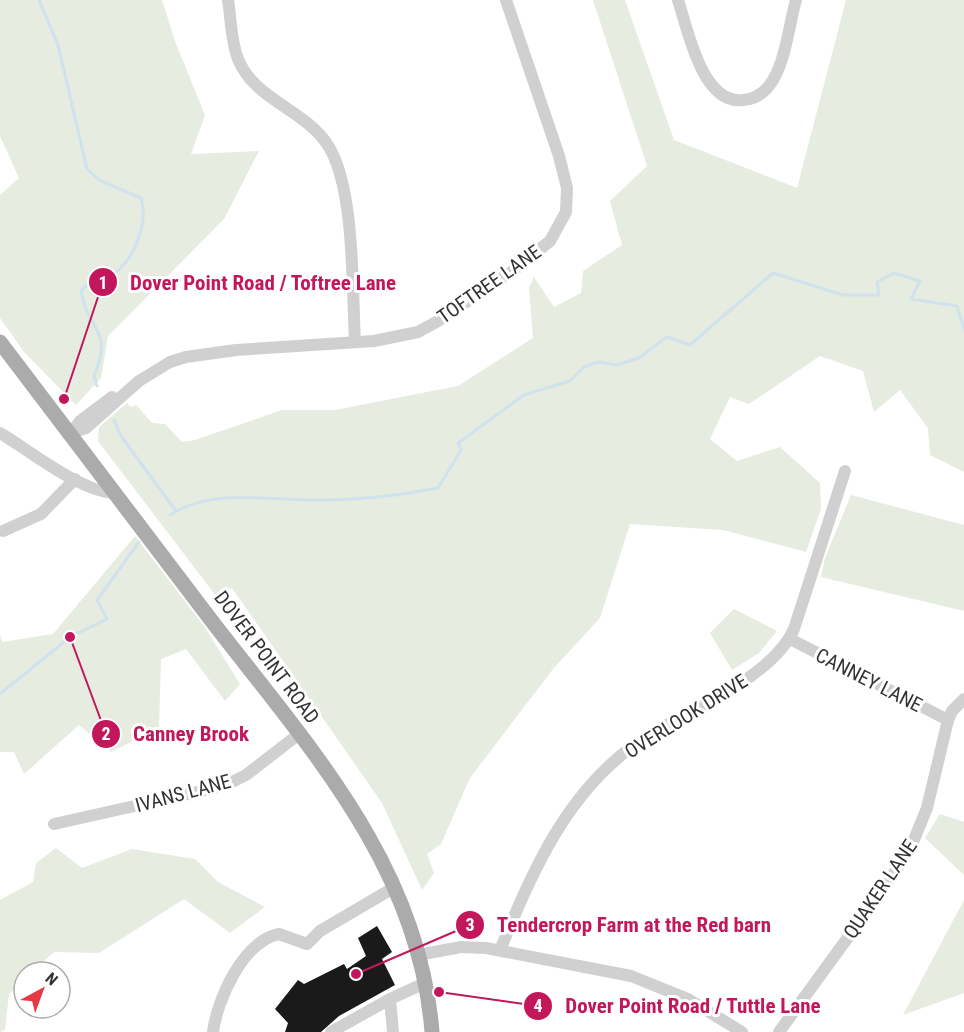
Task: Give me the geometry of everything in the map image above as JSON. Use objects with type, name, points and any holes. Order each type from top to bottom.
[{"type":"main road","name":"DOVER POINT ROAD","points":[[0,342],[300,734],[362,822],[395,887],[418,955],[425,982],[432,1032]]},
{"type":"street","points":[[228,0],[238,58],[249,77],[274,100],[314,127],[329,147],[338,165],[344,190],[356,342]]},
{"type":"street","name":"TOFTREE LANE","points":[[71,434],[91,411],[112,396],[118,396],[155,370],[186,357],[236,350],[397,338],[418,332],[438,321],[542,248],[562,222],[568,200],[566,177],[506,0]]},
{"type":"street","points":[[678,0],[706,79],[721,96],[738,101],[760,95],[774,78],[796,0]]},
{"type":"street","points":[[0,433],[75,479],[100,492],[115,493]]},
{"type":"street","name":"OVERLOOK DRIVE","points":[[500,950],[553,833],[595,779],[648,736],[758,672],[778,656],[790,639],[845,471]]},
{"type":"street","points":[[3,531],[41,514],[75,479]]},
{"type":"street","name":"CANNEY LANE","points":[[790,639],[948,720]]},
{"type":"street","name":"QUAKER LANE","points":[[779,1032],[885,888],[911,847],[927,808],[948,720],[964,699]]},
{"type":"street","name":"IVANS LANE","points":[[54,824],[224,786],[246,775],[300,734]]},
{"type":"street","points":[[213,1032],[219,1007],[233,976],[248,955],[264,941],[279,934],[307,944],[320,931],[395,887]]},
{"type":"street","points":[[418,955],[461,947],[500,950],[598,968],[648,981],[688,999],[742,1032]]},
{"type":"street","points":[[331,1032],[425,982]]},
{"type":"street","points":[[390,999],[393,1032]]},
{"type":"shaded area","points":[[0,0],[162,0],[176,44],[205,115],[191,154],[259,151],[224,219],[108,336],[101,378],[76,405],[24,352],[0,318],[0,195],[19,178],[0,136]]},
{"type":"shaded area","points":[[593,0],[625,0],[674,140],[797,188],[846,0],[964,0],[964,472],[930,455],[928,428],[900,390],[874,412],[863,371],[820,356],[749,404],[730,397],[710,439],[737,461],[780,447],[820,483],[821,509],[806,552],[723,530],[630,524],[600,618],[553,669],[470,778],[441,844],[427,854],[434,873],[422,890],[382,803],[232,588],[216,596],[98,441],[99,427],[127,403],[131,407],[136,405],[152,423],[165,424],[182,442],[195,440],[282,410],[335,410],[458,386],[533,338],[529,288],[534,277],[554,307],[581,293],[583,271],[622,245],[610,201],[647,166]]},
{"type":"shaded area","points":[[851,495],[964,525],[964,611],[821,577],[825,558]]},
{"type":"shaded area","points":[[135,536],[204,626],[240,684],[225,701],[186,649],[161,659],[159,728],[111,752],[79,725],[24,774],[14,752],[0,752],[0,635],[2,642],[53,634]]},
{"type":"shaded area","points":[[734,609],[777,631],[759,653],[732,670],[710,633]]},
{"type":"shaded area","points":[[940,814],[964,822],[964,875],[925,838]]},
{"type":"shaded area","points":[[56,848],[82,868],[132,849],[195,859],[218,882],[265,907],[230,933],[184,899],[99,953],[54,952],[45,960],[12,960],[12,991],[9,994],[5,1030],[0,1032],[0,900],[33,882],[36,863]]},
{"type":"shaded area","points":[[964,900],[964,993],[903,1015]]},
{"type":"building","points":[[377,926],[392,952],[382,959],[395,985],[339,1016],[321,1032],[285,1032],[288,1023],[275,1009],[298,980],[304,984],[344,964],[347,969],[366,956],[358,938]]},
{"type":"waterway","points":[[39,0],[58,45],[87,169],[99,180],[141,198],[143,209],[140,232],[131,255],[116,272],[107,278],[97,274],[81,291],[84,304],[101,339],[99,361],[94,376],[97,386]]},
{"type":"waterway","points":[[170,515],[186,506],[223,498],[349,499],[438,488],[461,450],[458,443],[524,395],[570,381],[584,367],[598,362],[617,365],[639,358],[667,337],[690,345],[773,273],[843,295],[879,295],[877,282],[894,273],[920,281],[911,299],[957,306],[964,329]]},
{"type":"waterway","points":[[114,420],[121,436],[176,511]]},
{"type":"waterway","points":[[0,694],[70,637],[107,619],[97,600],[139,542]]},
{"type":"place","name":"Dover Point Road / Toftree Lane","points":[[64,399]]},
{"type":"place","name":"Canney Brook","points":[[70,637]]},
{"type":"place","name":"Tendercrop Farm at the Red barn","points":[[356,974]]},
{"type":"place","name":"Dover Point Road / Tuttle Lane","points":[[439,992]]}]
